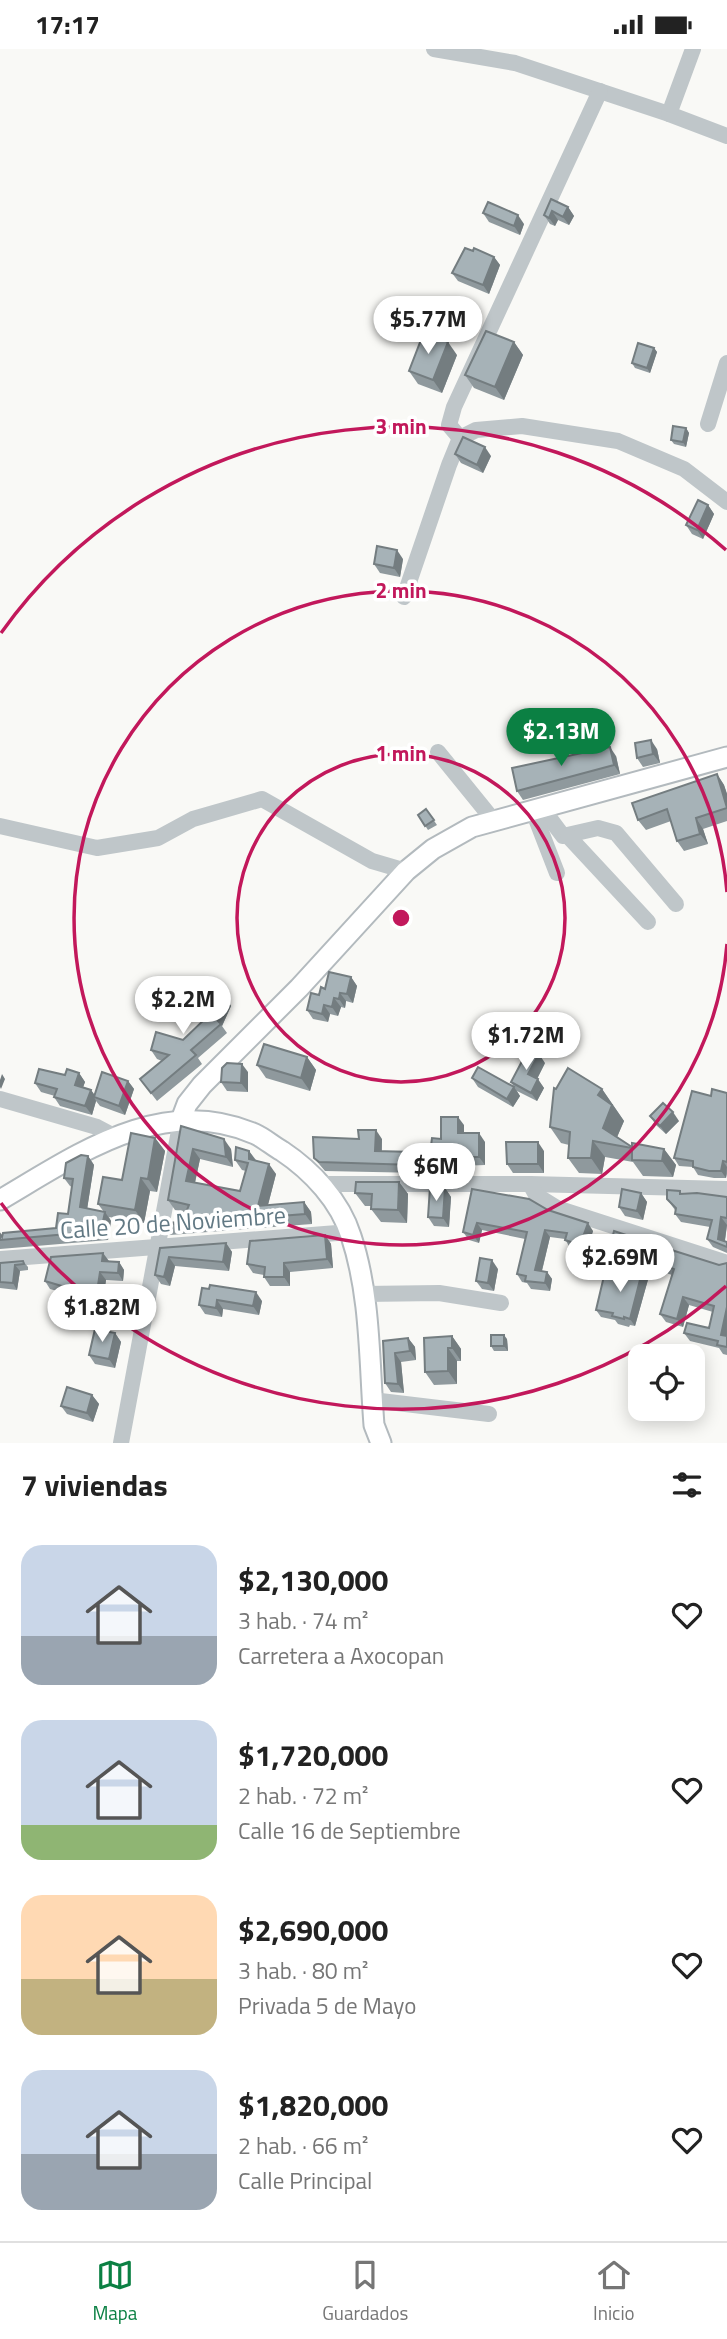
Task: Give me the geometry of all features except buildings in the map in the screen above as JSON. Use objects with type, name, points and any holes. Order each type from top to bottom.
[{"type":"main road","points":[[181,1120],[187,1104],[202,1085],[299,988],[406,871],[433,849],[472,827],[727,757]]},
{"type":"main road","points":[[0,1200],[114,1136],[141,1127],[181,1120],[213,1122],[256,1134],[294,1159],[321,1184],[350,1232],[359,1261],[364,1294],[374,1425],[381,1443]]},
{"type":"street","points":[[434,49],[515,63],[727,136]]},
{"type":"street","points":[[669,114],[693,49]]},
{"type":"street","points":[[460,438],[449,425],[454,407],[600,91]]},
{"type":"street","points":[[708,424],[727,363]]},
{"type":"street","points":[[404,597],[460,438],[476,430],[522,426],[618,441],[684,469],[727,502]]},
{"type":"street","points":[[438,752],[494,821]]},
{"type":"street","points":[[0,826],[97,848],[158,838],[193,819],[262,799],[372,861],[406,871]]},
{"type":"street","points":[[538,810],[560,834],[568,836],[598,828],[616,833],[676,904]]},
{"type":"street","points":[[538,810],[557,873]]},
{"type":"street","points":[[568,836],[648,922]]},
{"type":"street","points":[[0,1099],[97,1127],[114,1136]]},
{"type":"street","points":[[121,1443],[181,1120]]},
{"type":"street","points":[[321,1184],[530,1184],[727,1189]]},
{"type":"street","points":[[530,1184],[536,1195],[557,1208],[727,1263]]},
{"type":"street","name":"Calle 20 de Noviembre","points":[[0,1259],[350,1232]]},
{"type":"street","points":[[364,1294],[439,1293],[501,1303]]},
{"type":"street","points":[[372,1400],[489,1414]]}]
